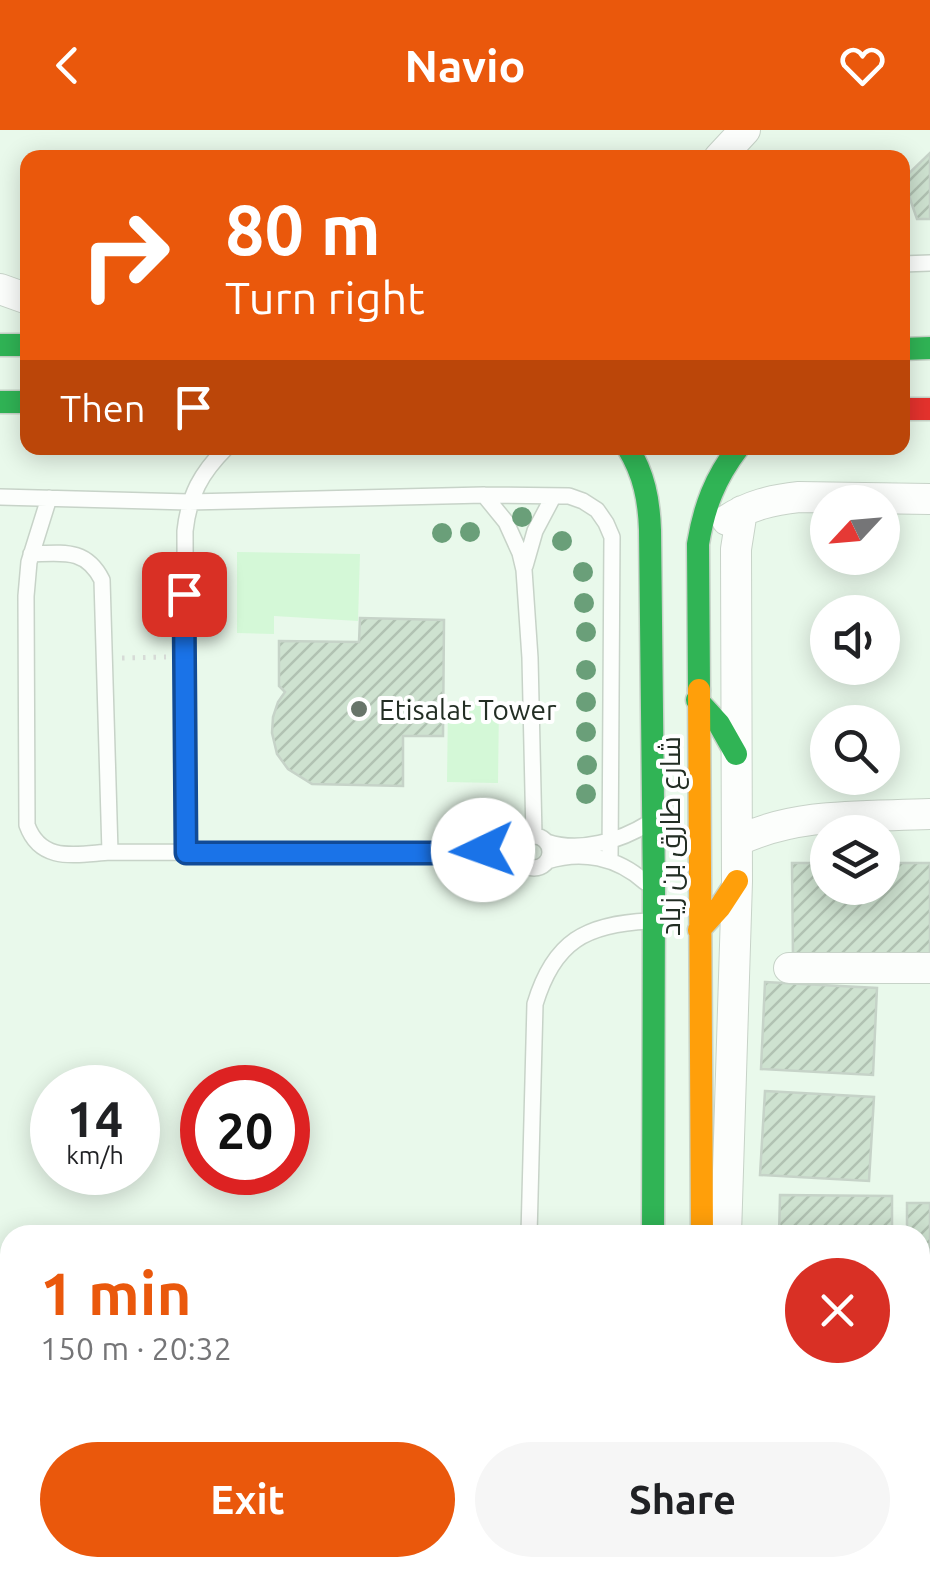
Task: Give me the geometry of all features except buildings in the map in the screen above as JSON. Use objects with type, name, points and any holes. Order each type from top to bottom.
[{"type":"main road","name":"شارع طارق بن زياد","points":[[632,455],[644,480],[667,586],[653,821],[653,1225]]},
{"type":"main road","name":"شارع طارق بن زياد","points":[[710,1225],[700,930],[698,544],[703,508],[715,480],[733,455]]},
{"type":"main road","points":[[667,586],[686,584],[698,596]]},
{"type":"main road","points":[[698,700],[719,724],[736,754]]},
{"type":"main road","points":[[700,930],[737,881]]},
{"type":"main road","points":[[653,1207],[666,1220],[689,1225]]},
{"type":"street","points":[[727,150],[744,130]]},
{"type":"street","points":[[698,544],[720,524],[764,502],[799,497],[930,499]]},
{"type":"street","points":[[710,1225],[737,881],[736,549],[742,511]]},
{"type":"street","points":[[737,796],[802,820]]},
{"type":"street","points":[[737,840],[802,820],[930,814]]},
{"type":"street","points":[[788,968],[930,968]]},
{"type":"lane","points":[[186,853],[185,531],[189,502],[219,455]]},
{"type":"lane","points":[[484,495],[506,522],[524,570],[535,839],[550,852],[547,861]]},
{"type":"lane","points":[[0,497],[189,502],[484,495],[569,496],[584,501],[606,522],[612,537],[610,861]]},
{"type":"lane","points":[[524,570],[535,531],[553,497]]},
{"type":"lane","points":[[23,498],[32,550]]},
{"type":"lane","points":[[49,498],[32,550],[26,596],[28,825],[31,836],[48,851],[471,853],[535,839],[572,846],[610,841],[653,821]]},
{"type":"lane","points":[[32,550],[86,559],[102,580],[110,852]]},
{"type":"lane","points":[[524,864],[518,854],[535,839]]},
{"type":"lane","points":[[471,853],[538,867],[547,861],[590,856],[630,870],[654,892]]},
{"type":"lane","points":[[529,1225],[534,1016],[542,982],[552,963],[586,933],[608,925],[654,920]]},
{"type":"path","points":[[104,659],[184,656]]},
{"type":"green space","points":[[237,552],[360,554],[358,621],[274,616],[274,634],[237,633]]},
{"type":"green space","points":[[448,702],[499,702],[498,783],[447,782]]},
{"type":"traffic: fast","points":[[0,345],[20,345]]},
{"type":"traffic: fast","points":[[910,349],[930,348]]},
{"type":"traffic: fast","points":[[0,402],[20,402]]},
{"type":"traffic: fast","points":[[632,455],[645,488],[650,530],[653,1225]]},
{"type":"traffic: fast","points":[[699,690],[698,544],[712,493],[733,455]]},
{"type":"traffic: fast","points":[[697,700],[719,724],[736,754]]},
{"type":"traffic: slow","points":[[699,690],[702,1225]]},
{"type":"traffic: slow","points":[[699,930],[737,881]]},
{"type":"traffic: jam","points":[[910,409],[930,409]]},
{"type":"place","name":"Etisalat Tower","points":[[359,709]]},
{"type":"route","points":[[184,594],[186,853],[483,850]]}]
